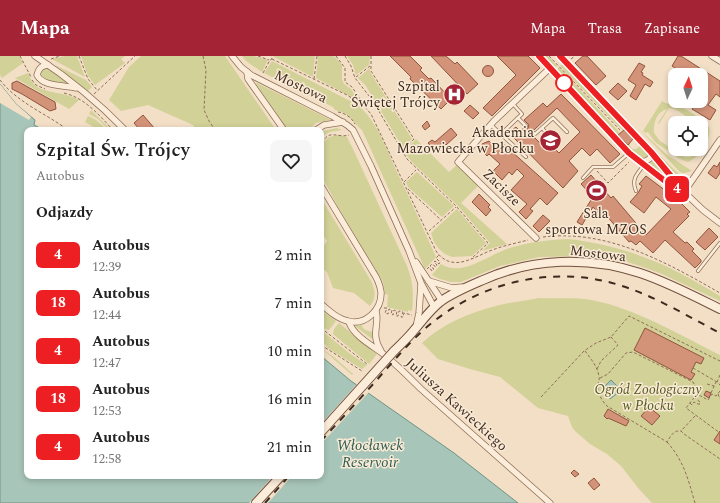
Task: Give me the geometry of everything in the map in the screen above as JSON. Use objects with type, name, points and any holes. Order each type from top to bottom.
[{"type":"main road","name":"Mostowa","points":[[324,429],[434,307],[442,300],[468,286],[498,274],[526,266],[560,262],[594,263],[628,269],[648,275],[720,309]]},
{"type":"main road","points":[[256,503],[278,479]]},
{"type":"street","points":[[35,56],[48,62],[95,101],[121,127]]},
{"type":"street","name":"Mostowa","points":[[232,56],[241,67],[257,79],[343,122],[353,130],[363,148],[409,251],[421,283],[434,307]]},
{"type":"street","points":[[539,56],[629,153],[674,188],[684,192]]},
{"type":"street","points":[[560,56],[651,152],[684,192],[703,210],[720,223]]},
{"type":"street","points":[[48,62],[38,71],[37,75],[42,81],[78,88]]},
{"type":"street","name":"Zacisze","points":[[536,238],[458,162],[491,125],[550,68]]},
{"type":"street","name":"Mostowa","points":[[247,72],[248,80],[282,127]]},
{"type":"street","name":"Mostowa","points":[[321,127],[324,125],[343,122]]},
{"type":"street","points":[[684,192],[720,140]]},
{"type":"street","points":[[639,161],[646,162],[649,160],[652,156],[651,152]]},
{"type":"street","points":[[324,191],[378,282],[381,296],[376,311],[375,337],[378,347],[382,353]]},
{"type":"street","name":"Mostowa","points":[[409,251],[442,300]]},
{"type":"street","name":"Mostowa","points":[[428,281],[452,288],[468,286]]},
{"type":"street","name":"Mostowa","points":[[415,329],[419,313],[421,283]]},
{"type":"street","name":"Juliusza Kawieckiego","points":[[324,306],[340,318],[349,322],[350,326],[355,331],[382,353],[550,503]]},
{"type":"street","points":[[349,322],[363,320],[376,311]]},
{"type":"lane","points":[[501,134],[522,114],[513,104]]},
{"type":"lane","points":[[518,118],[526,126]]},
{"type":"lane","points":[[532,132],[535,134],[553,118],[567,132]]},
{"type":"lane","points":[[491,125],[526,157]]},
{"type":"lane","points":[[542,128],[553,140]]},
{"type":"lane","points":[[583,178],[593,167],[613,167],[629,153]]},
{"type":"lane","points":[[636,191],[633,182],[634,178],[644,165]]},
{"type":"lane","points":[[698,271],[720,243]]},
{"type":"path","points":[[20,56],[34,83],[40,88],[47,89]]},
{"type":"path","points":[[48,62],[60,56]]},
{"type":"path","points":[[79,56],[88,79],[97,90],[135,56]]},
{"type":"path","points":[[203,56],[206,70],[204,110],[213,127]]},
{"type":"path","points":[[258,56],[271,59],[314,79],[364,106],[352,87],[345,82],[345,68],[336,56]]},
{"type":"path","points":[[263,73],[271,59],[271,56]]},
{"type":"path","points":[[314,79],[317,56]]},
{"type":"path","points":[[345,56],[351,66],[355,78],[373,101],[407,159],[456,206],[488,243],[470,261]]},
{"type":"path","points":[[371,56],[371,71],[414,139],[402,152]]},
{"type":"path","points":[[549,56],[620,130]]},
{"type":"path","points":[[571,60],[575,56]]},
{"type":"path","points":[[355,78],[371,66]]},
{"type":"path","points":[[0,80],[8,90],[21,100],[63,127]]},
{"type":"path","points":[[62,92],[78,98],[110,127]]},
{"type":"path","points":[[334,111],[340,112],[352,119],[356,126],[353,130]]},
{"type":"path","points":[[324,140],[329,136],[337,134],[345,136],[349,134],[352,138]]},
{"type":"path","points":[[593,167],[608,183],[629,162]]},
{"type":"path","points":[[404,182],[417,170]]},
{"type":"path","points":[[406,188],[441,220]]},
{"type":"path","points":[[428,232],[456,206]]},
{"type":"path","points":[[425,271],[429,267],[432,271],[434,269],[430,266],[432,264],[436,267],[437,265],[434,262],[435,261],[439,264],[440,262],[436,258],[439,255]]},
{"type":"path","points":[[383,308],[387,308],[385,313],[388,314],[389,309],[392,310],[391,314],[393,315],[394,310],[397,311],[396,316],[398,316],[399,311],[403,312],[401,317],[403,317],[404,312],[414,316]]},
{"type":"path","points":[[541,397],[584,351],[596,343],[611,337],[629,316],[720,361]]},
{"type":"path","points":[[324,330],[367,364]]},
{"type":"path","points":[[597,369],[601,361],[618,345],[611,337]]},
{"type":"path","points":[[324,347],[362,370]]},
{"type":"path","points":[[584,351],[597,369],[600,379],[598,385],[599,393],[607,406],[667,442],[677,454],[687,473],[695,503]]},
{"type":"path","points":[[600,379],[608,374],[626,353],[633,352],[692,382],[698,391],[686,408],[720,433]]},
{"type":"path","points":[[693,368],[720,385]]},
{"type":"path","points":[[697,394],[708,400],[720,375]]},
{"type":"path","points":[[707,384],[714,386]]},
{"type":"path","points":[[712,394],[716,396],[720,391]]},
{"type":"path","points":[[718,394],[720,399]]},
{"type":"path","points":[[690,403],[692,405],[694,402],[700,404],[700,402],[694,397]]},
{"type":"path","points":[[667,442],[674,432],[681,431],[696,415]]},
{"type":"path","points":[[681,431],[720,459]]},
{"type":"green space","points":[[0,56],[19,56],[23,63],[2,78],[0,75]]},
{"type":"green space","points":[[65,56],[77,56],[85,77],[52,59]]},
{"type":"green space","points":[[81,56],[125,56],[121,59],[125,63],[95,85],[88,76]]},
{"type":"green space","points":[[141,56],[225,56],[274,127],[194,127],[193,125],[148,105],[121,111],[109,100],[129,67]]},
{"type":"green space","points":[[242,56],[254,56],[268,60],[262,72],[246,61]]},
{"type":"green space","points":[[273,56],[315,56],[313,77],[274,57]]},
{"type":"green space","points":[[318,56],[333,56],[337,59],[342,65],[342,79],[344,84],[351,89],[359,101],[316,78]]},
{"type":"green space","points":[[347,56],[370,56],[369,65],[356,75],[353,65]]},
{"type":"green space","points":[[542,56],[548,56],[557,66],[554,69]]},
{"type":"green space","points":[[272,61],[358,105],[371,119],[385,144],[436,257],[425,269],[362,130],[351,118],[335,110],[333,107],[264,73]]},
{"type":"green space","points":[[564,63],[648,152],[647,156],[642,158],[631,151],[556,71],[559,67],[620,133],[618,135],[627,145],[630,143],[632,149],[639,147],[639,143],[636,140],[633,140],[634,139],[625,129],[623,131],[560,66]]},
{"type":"green space","points":[[55,65],[86,80],[92,87],[88,91],[77,84]]},
{"type":"green space","points":[[45,68],[55,72],[68,83],[45,79],[42,77],[42,72]]},
{"type":"green space","points":[[370,68],[370,72],[412,139],[403,148],[366,86],[358,78]]},
{"type":"green space","points":[[28,73],[36,86],[68,95],[79,100],[69,109],[15,78]]},
{"type":"green space","points":[[257,83],[330,120],[316,123],[312,127],[286,127],[256,84]]},
{"type":"green space","points":[[662,101],[668,103],[669,108],[659,124],[658,123],[667,109],[660,113],[656,119],[654,133],[660,141],[668,146],[668,151],[655,142],[648,132],[646,133],[643,131]]},
{"type":"green space","points":[[669,108],[683,108],[697,116],[686,116],[674,109]]},
{"type":"green space","points":[[91,110],[108,127],[106,127],[98,119],[89,114]]},
{"type":"green space","points":[[88,116],[96,120],[104,127],[94,127],[85,122]]},
{"type":"green space","points":[[708,126],[710,131],[708,139]]},
{"type":"green space","points":[[337,128],[342,130],[330,132],[324,135],[324,131]]},
{"type":"green space","points":[[639,129],[668,156],[692,171],[684,173],[680,172]]},
{"type":"green space","points":[[338,135],[347,137],[353,149],[407,266],[411,277],[413,299],[412,311],[408,310],[408,312],[387,307],[388,295],[385,294],[383,282],[324,181],[324,142],[329,137]]},
{"type":"green space","points":[[416,139],[449,172],[457,165],[479,185],[461,203],[507,244],[482,251],[490,243],[458,206],[412,162],[404,152]]},
{"type":"green space","points":[[655,151],[686,181],[683,182]]},
{"type":"green space","points":[[676,156],[696,156],[688,162]]},
{"type":"green space","points":[[654,159],[678,187],[649,165]]},
{"type":"green space","points":[[417,172],[454,206],[442,217],[408,187],[406,182]]},
{"type":"green space","points":[[324,203],[374,287],[374,300],[370,306],[354,293],[333,288],[327,272],[324,270],[324,246],[327,241],[324,236]]},
{"type":"green space","points":[[457,209],[486,243],[472,256],[452,257],[445,254],[434,242],[431,233]]},
{"type":"green space","points":[[567,239],[610,246],[631,252],[686,276],[720,296],[720,301],[662,274],[643,267],[618,259],[588,256],[539,257],[500,266],[461,282],[451,282],[432,275],[441,264],[449,268],[467,267],[517,246]]},
{"type":"green space","name":"Ogród Zoologiczny w Płocku","points":[[539,298],[585,299],[624,309],[657,323],[720,355],[720,503],[652,503],[621,466],[607,454],[590,444],[575,431],[568,416],[538,408],[500,377],[438,359],[422,343],[438,330],[466,316],[501,305]]},
{"type":"green space","points":[[324,311],[336,321],[329,330],[325,329]]},
{"type":"green space","points":[[339,323],[377,354],[369,364],[333,334],[334,329]]},
{"type":"green space","points":[[361,324],[366,330],[373,332],[372,339],[355,326]]},
{"type":"green space","points":[[324,332],[349,353],[367,365],[362,369],[329,349],[324,343]]},
{"type":"green space","points":[[324,350],[334,357],[353,374],[352,375]]},
{"type":"water","name":"Włocławek Reservoir","points":[[0,84],[16,104],[35,120],[34,125],[38,127],[24,127],[24,479],[324,479],[324,358],[351,381],[454,453],[518,503],[0,503]]},
{"type":"water","points":[[611,380],[620,389],[619,392],[610,399],[603,388]]},
{"type":"pier","points":[[0,84],[16,104],[31,117],[29,120],[0,103]]},
{"type":"pier","points":[[357,384],[369,392],[324,441],[324,421]]},
{"type":"pier","points":[[270,479],[289,479],[268,503],[249,503]]},
{"type":"building","points":[[390,56],[410,56],[422,68],[420,70],[429,79],[431,78],[451,99],[441,109],[410,79],[411,77]]},
{"type":"building","points":[[431,56],[446,56],[455,64],[457,62],[478,84],[467,94]]},
{"type":"building","points":[[497,56],[528,56],[540,68],[492,116],[483,108],[516,75]]},
{"type":"building","points":[[583,56],[587,56],[606,76],[596,85],[575,63]]},
{"type":"building","points":[[678,56],[681,56],[700,68],[675,68],[672,66]]},
{"type":"building","points":[[639,63],[645,66],[641,72],[643,73],[642,75],[653,82],[650,87],[645,84],[636,100],[630,96],[636,85],[628,80]]},
{"type":"building","points":[[486,66],[490,66],[492,67],[492,75],[486,76],[483,73],[483,69]]},
{"type":"building","points":[[708,73],[720,81],[720,97],[716,94],[708,105]]},
{"type":"building","points":[[17,81],[55,102],[56,109],[50,111],[12,89],[12,83]]},
{"type":"building","points":[[618,83],[627,91],[618,100],[609,92]]},
{"type":"building","points":[[561,94],[620,154],[610,163],[597,149],[590,156],[582,148],[569,161],[578,171],[563,188],[514,138],[517,135],[512,130],[516,127],[520,131],[524,128],[528,128],[529,125],[524,120],[543,103],[547,107]],"holes":[[[557,108],[580,132],[559,153],[551,145],[547,150],[529,132],[530,130],[534,130]]]},
{"type":"building","points":[[470,105],[479,113],[473,119],[464,111]]},
{"type":"building","points":[[708,105],[716,110],[710,120],[708,119],[708,116],[703,116],[692,109],[708,108]]},
{"type":"building","points":[[143,115],[153,127],[137,127],[134,123]]},
{"type":"building","points":[[427,121],[430,126],[425,130],[422,126]]},
{"type":"building","points":[[451,128],[457,135],[446,145],[443,142],[434,150],[428,143],[432,140],[435,142]]},
{"type":"building","points":[[624,130],[633,139],[628,145],[618,135]]},
{"type":"building","points":[[489,141],[496,148],[501,142],[558,193],[547,205],[540,198],[530,209],[533,211],[526,219],[519,212],[527,204],[511,190],[524,176],[517,169],[512,175],[509,172],[502,180],[493,171],[500,164],[489,154],[487,156],[482,151],[484,149],[482,144]]},
{"type":"building","points":[[720,162],[720,173],[716,179],[708,173],[714,165],[717,167]]},
{"type":"building","points":[[591,175],[611,198],[613,196],[646,235],[671,209],[656,197],[644,213],[630,202],[638,193],[642,186],[639,184],[646,176],[678,200],[690,212],[687,214],[689,216],[673,232],[694,249],[692,251],[701,260],[701,262],[695,268],[665,240],[653,253],[640,241],[636,245],[631,241],[629,242],[606,215],[603,218],[593,207],[582,225],[577,222],[593,197],[581,184]]},
{"type":"building","points":[[479,194],[490,205],[488,207],[491,210],[486,216],[472,202]]},
{"type":"building","points":[[543,215],[550,221],[539,232],[533,226]]},
{"type":"building","points":[[709,228],[718,237],[705,250],[696,242]]},
{"type":"building","points":[[645,328],[704,358],[701,364],[696,362],[691,372],[695,374],[691,380],[634,350]]},
{"type":"building","points":[[706,391],[711,393],[709,398],[704,395]]},
{"type":"building","points":[[649,407],[660,416],[652,425],[641,416]]},
{"type":"building","points":[[608,409],[629,421],[626,426],[608,418],[607,419],[604,416]]},
{"type":"building","points":[[720,431],[720,444],[714,440]]},
{"type":"building","points":[[574,470],[579,474],[575,477],[571,473]]},
{"type":"building","points":[[594,478],[600,485],[594,490],[588,483]]},
{"type":"railway","points":[[324,438],[419,334],[453,308],[475,296],[498,287],[546,277],[595,279],[619,285],[645,295],[720,333]]},
{"type":"railway","points":[[265,503],[286,479]]},
{"type":"bus line","name":"4","points":[[539,56],[629,153],[674,188],[684,192],[680,185],[651,152],[560,56]]},
{"type":"place","name":"Szpital Świętej Trójcy","points":[[455,94]]},
{"type":"place","name":"Akademia Mazowiecka w Płocku","points":[[550,140]]},
{"type":"place","name":"Sala sportowa MZOS","points":[[596,191]]}]
